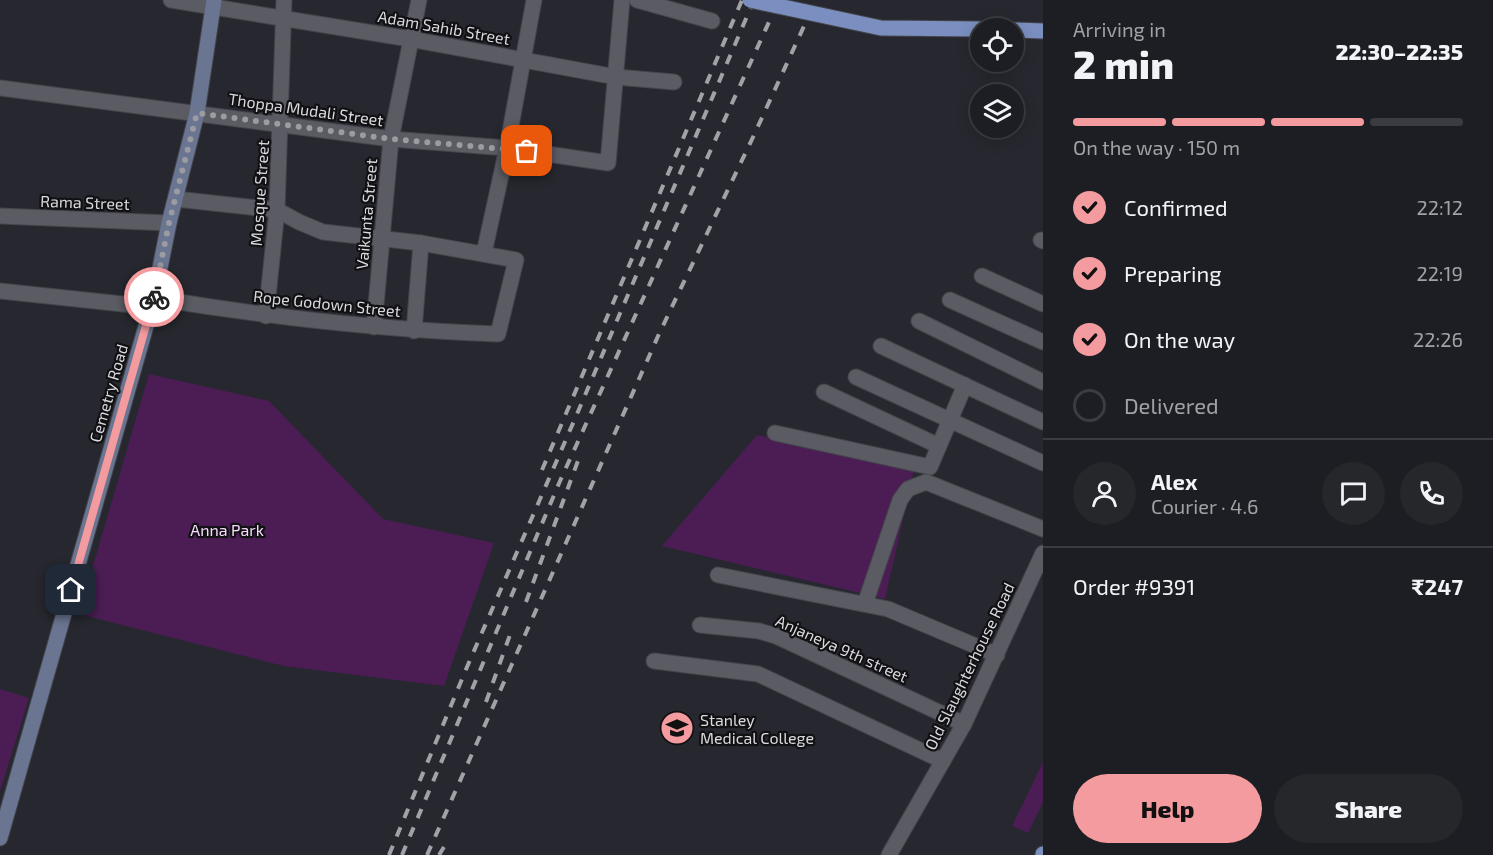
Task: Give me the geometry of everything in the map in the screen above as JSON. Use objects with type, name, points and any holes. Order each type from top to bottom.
[{"type":"main road","points":[[750,0],[881,28],[970,30]]},
{"type":"main road","name":"Cemetry Road","points":[[0,838],[152,303],[169,223],[197,113],[214,3]]},
{"type":"main road","points":[[1024,31],[1043,32]]},
{"type":"street","name":"Adam Sahib Street","points":[[171,0],[214,3],[284,19],[410,39],[616,77],[674,82]]},
{"type":"street","name":"Mosque Street","points":[[266,316],[278,210],[284,0]]},
{"type":"street","name":"Vaikunta Street","points":[[374,327],[391,139],[419,0]]},
{"type":"street","points":[[176,199],[278,210],[323,232],[484,253],[507,148],[534,0]]},
{"type":"street","points":[[616,77],[622,0]]},
{"type":"street","points":[[637,0],[712,21]]},
{"type":"street","name":"Thoppa Mudali Street","points":[[0,88],[391,139],[507,148],[608,163],[616,77]]},
{"type":"street","name":"Rama Street","points":[[0,216],[169,223]]},
{"type":"street","points":[[414,331],[421,243]]},
{"type":"street","name":"Rope Godown Street","points":[[0,291],[152,303],[414,331],[498,334],[516,260],[484,253]]},
{"type":"street","points":[[982,276],[1043,304]]},
{"type":"street","points":[[950,300],[1043,342]]},
{"type":"street","points":[[919,321],[1043,382]]},
{"type":"street","points":[[881,346],[1043,422]]},
{"type":"street","points":[[856,377],[1043,463]]},
{"type":"street","points":[[775,433],[930,466],[965,385]]},
{"type":"street","points":[[824,392],[939,446]]},
{"type":"street","points":[[865,604],[900,500],[908,489],[926,482],[1043,529]]},
{"type":"street","name":"Old Slaughterhouse Road","points":[[889,855],[964,724],[1043,553]]},
{"type":"street","points":[[718,575],[888,609],[997,655]]},
{"type":"street","name":"Anjaneya 9th street","points":[[700,625],[759,631],[776,636],[964,724]]},
{"type":"street","points":[[654,661],[758,674],[943,761]]},
{"type":"green space","name":"Anna Park","points":[[149,374],[269,401],[383,519],[494,543],[444,686],[284,666],[79,614]]},
{"type":"green space","points":[[757,435],[914,470],[885,599],[662,546]]},
{"type":"green space","points":[[0,689],[29,698],[0,791]]},
{"type":"green space","points":[[1043,762],[1043,802],[1028,833],[1012,826]]},
{"type":"railway","points":[[542,470],[742,0]]},
{"type":"railway","points":[[389,855],[467,667],[754,0]]},
{"type":"railway","points":[[402,855],[560,481],[779,0]]},
{"type":"railway","points":[[427,855],[659,334],[816,0]]},
{"type":"railway","points":[[526,602],[579,458]]},
{"type":"railway","points":[[486,702],[511,632]]},
{"type":"railway","points":[[439,855],[444,847]]},
{"type":"way so far","points":[[154,297],[169,223],[197,113],[391,139],[527,151]]},
{"type":"place","name":"Stanley Medical College","points":[[677,728]]},
{"type":"route","points":[[71,590],[154,297]]}]
